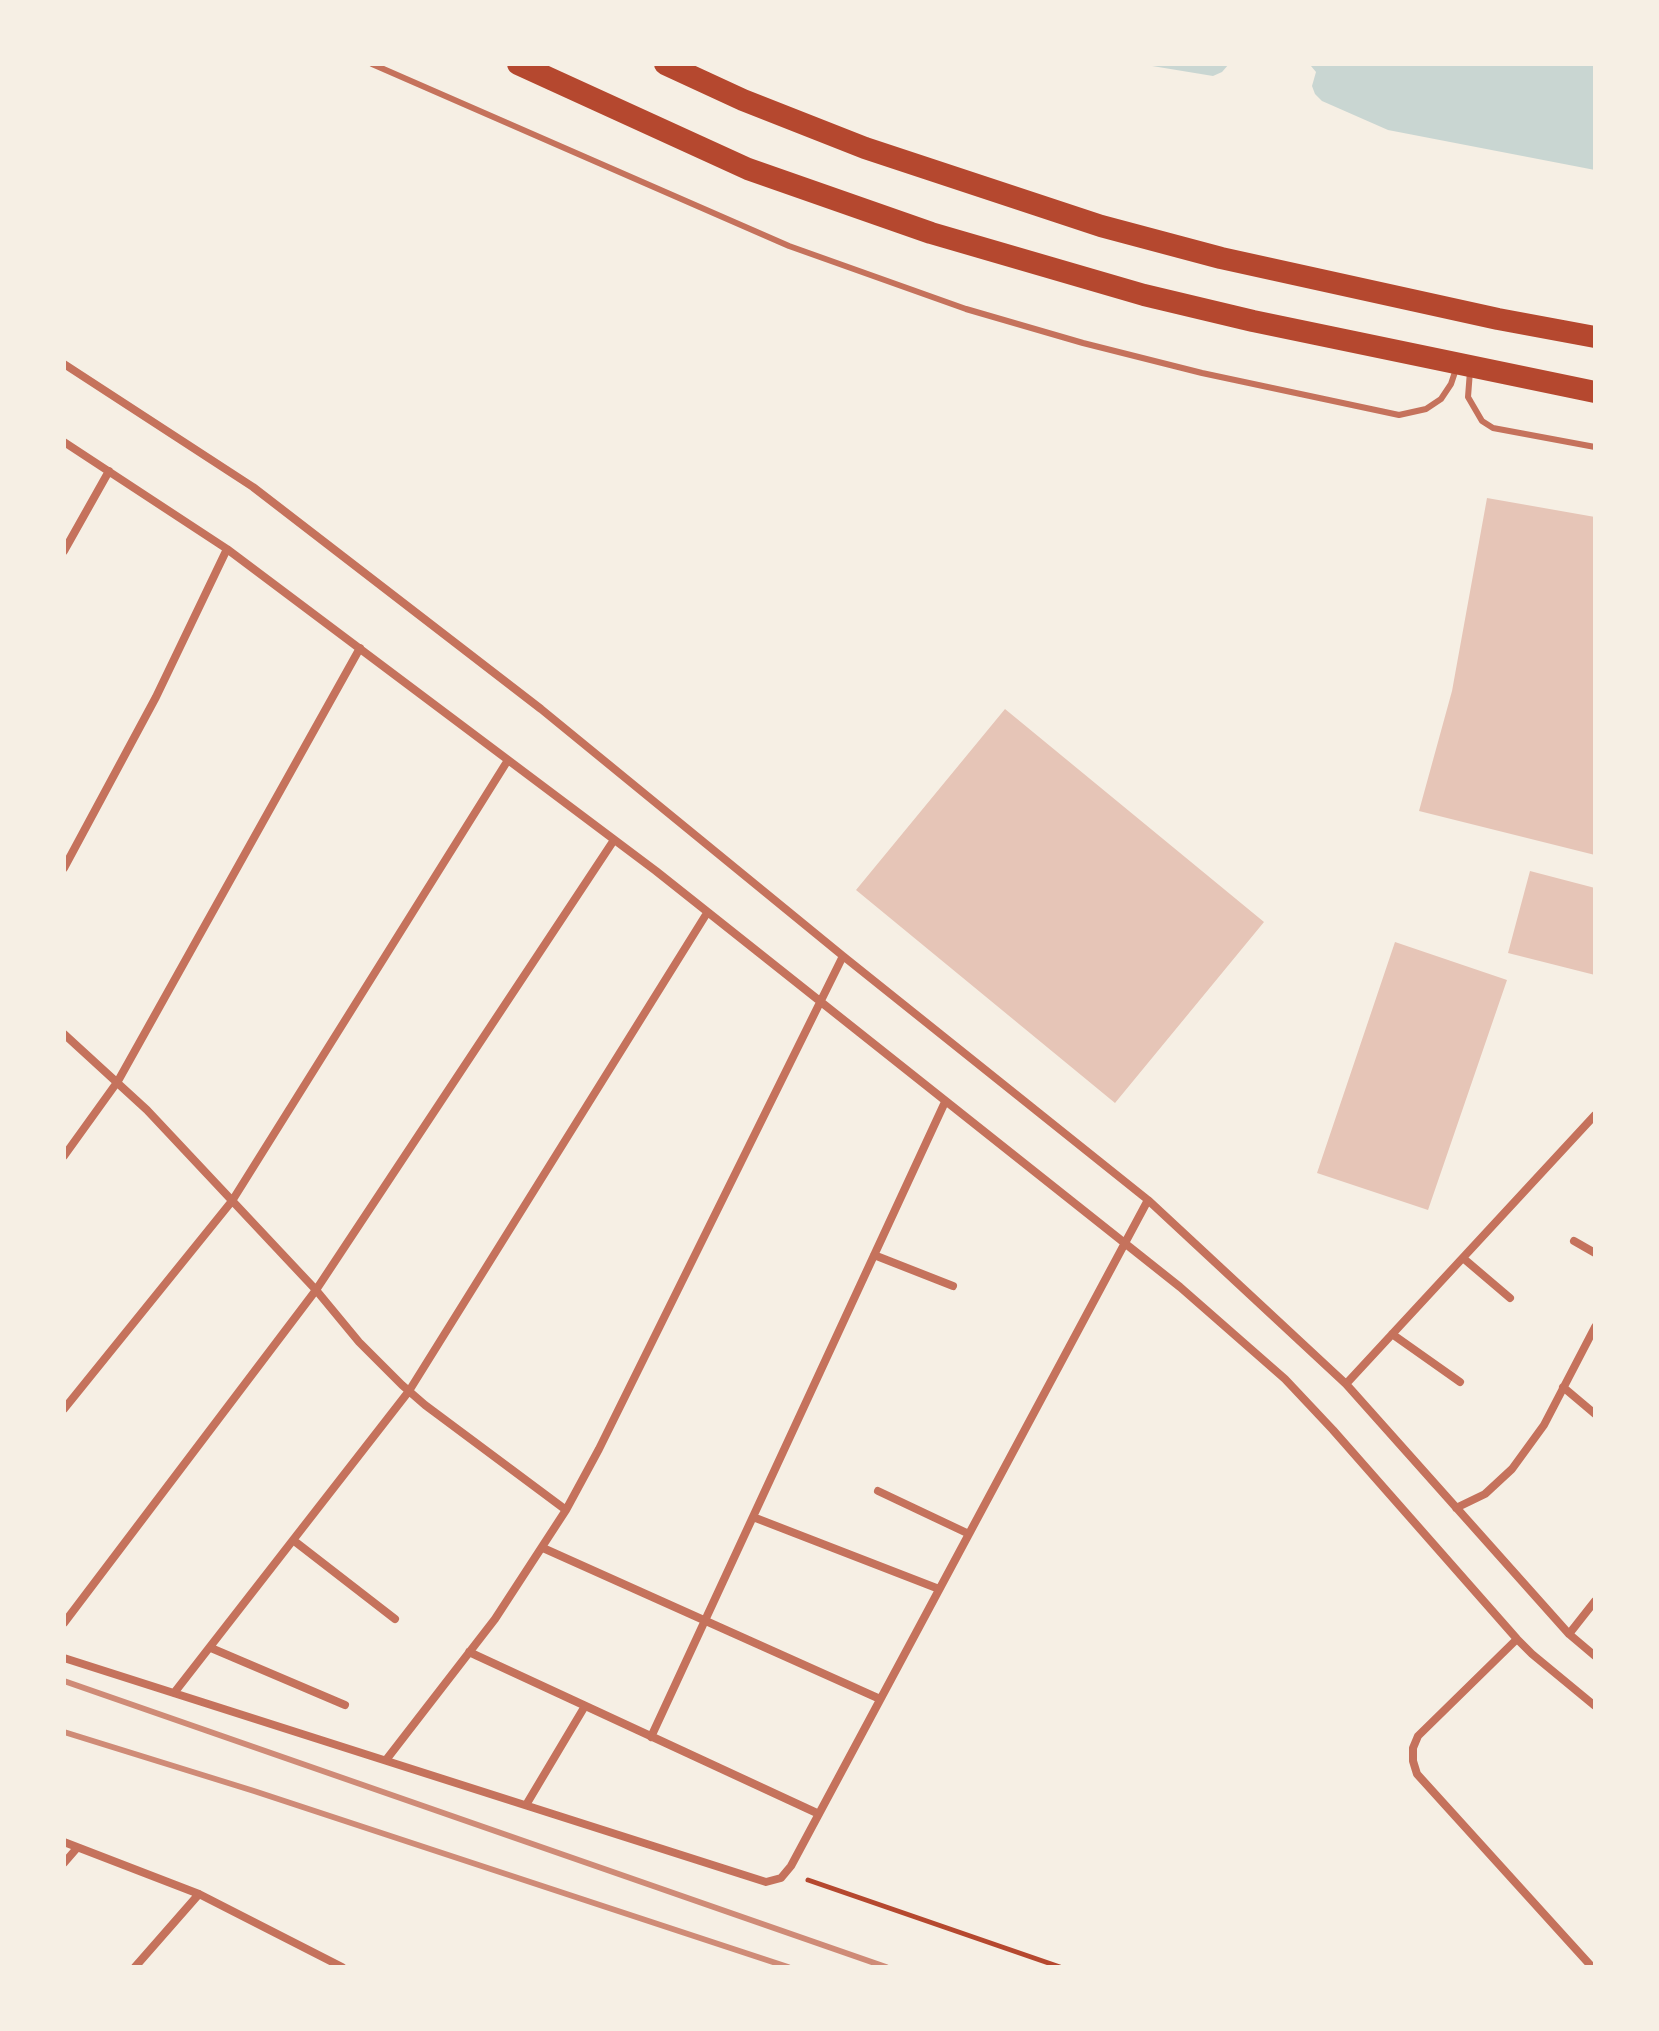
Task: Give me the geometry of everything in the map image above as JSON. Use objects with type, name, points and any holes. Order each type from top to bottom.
[{"type":"highway","points":[[518,64],[748,169],[931,233],[1144,295],[1253,321],[1595,392]]},
{"type":"highway","points":[[665,64],[743,100],[865,148],[1101,226],[1221,258],[1498,319],[1595,337]]},
{"type":"street","points":[[64,364],[253,487],[541,709],[1148,1200],[1346,1384],[1569,1634],[1595,1656]]},
{"type":"street","points":[[64,442],[227,549],[614,840],[1180,1287],[1285,1379],[1517,1639],[1595,1706]]},
{"type":"street","points":[[64,551],[109,471]]},
{"type":"street","points":[[64,868],[156,697],[227,549]]},
{"type":"street","points":[[64,1156],[118,1081],[360,648]]},
{"type":"street","points":[[64,1409],[232,1201],[508,760]]},
{"type":"street","points":[[64,1623],[316,1290],[614,840]]},
{"type":"street","points":[[174,1693],[409,1391],[707,913]]},
{"type":"street","points":[[386,1760],[469,1652],[543,1548],[566,1510],[843,956]]},
{"type":"street","points":[[64,1034],[118,1081],[316,1290],[359,1342],[409,1391],[566,1510]]},
{"type":"street","points":[[651,1737],[945,1102]]},
{"type":"street","points":[[1346,1384],[1595,1115]]},
{"type":"street","points":[[64,1658],[766,1882],[784,1876],[1148,1200]]},
{"type":"street","points":[[1574,1241],[1595,1253]]},
{"type":"street","points":[[874,1255],[953,1286]]},
{"type":"street","points":[[1463,1258],[1510,1298]]},
{"type":"street","points":[[1456,1508],[1485,1494],[1512,1469],[1544,1425],[1595,1327]]},
{"type":"street","points":[[1392,1334],[1460,1382]]},
{"type":"street","points":[[1563,1387],[1595,1414]]},
{"type":"street","points":[[878,1491],[969,1534]]},
{"type":"street","points":[[753,1517],[939,1589]]},
{"type":"street","points":[[293,1540],[395,1619]]},
{"type":"street","points":[[543,1548],[880,1699]]},
{"type":"street","points":[[1569,1634],[1595,1601]]},
{"type":"street","points":[[1517,1639],[1418,1736],[1413,1748],[1413,1761],[1417,1774],[1592,1967]]},
{"type":"street","points":[[211,1648],[345,1705]]},
{"type":"street","points":[[469,1652],[819,1814]]},
{"type":"street","points":[[526,1805],[585,1706]]},
{"type":"street","points":[[64,1842],[199,1894],[342,1967]]},
{"type":"street","points":[[64,1863],[77,1848]]},
{"type":"street","points":[[135,1967],[199,1894]]},
{"type":"lane","points":[[372,64],[789,246],[966,309],[1083,343],[1202,373],[1399,415],[1426,409],[1441,399],[1464,366]]},
{"type":"lane","points":[[1464,366],[1468,397],[1482,421],[1493,428],[1595,447]]},
{"type":"path","points":[[784,1876],[1060,1967]]},
{"type":"shaded area","points":[[1140,64],[1229,64],[1213,76]]},
{"type":"shaded area","points":[[1303,64],[1595,64],[1595,170],[1388,130],[1322,101],[1312,86],[1316,72],[1311,66]]},
{"type":"building","points":[[1487,498],[1595,517],[1595,855],[1419,811],[1452,691]]},
{"type":"building","points":[[1005,709],[1264,922],[1115,1103],[856,890]]},
{"type":"building","points":[[1530,871],[1595,888],[1595,975],[1508,953]]},
{"type":"building","points":[[1395,942],[1507,980],[1428,1210],[1317,1173]]},
{"type":"railway","points":[[64,1681],[886,1967]]},
{"type":"railway","points":[[64,1732],[254,1791],[788,1967]]}]
